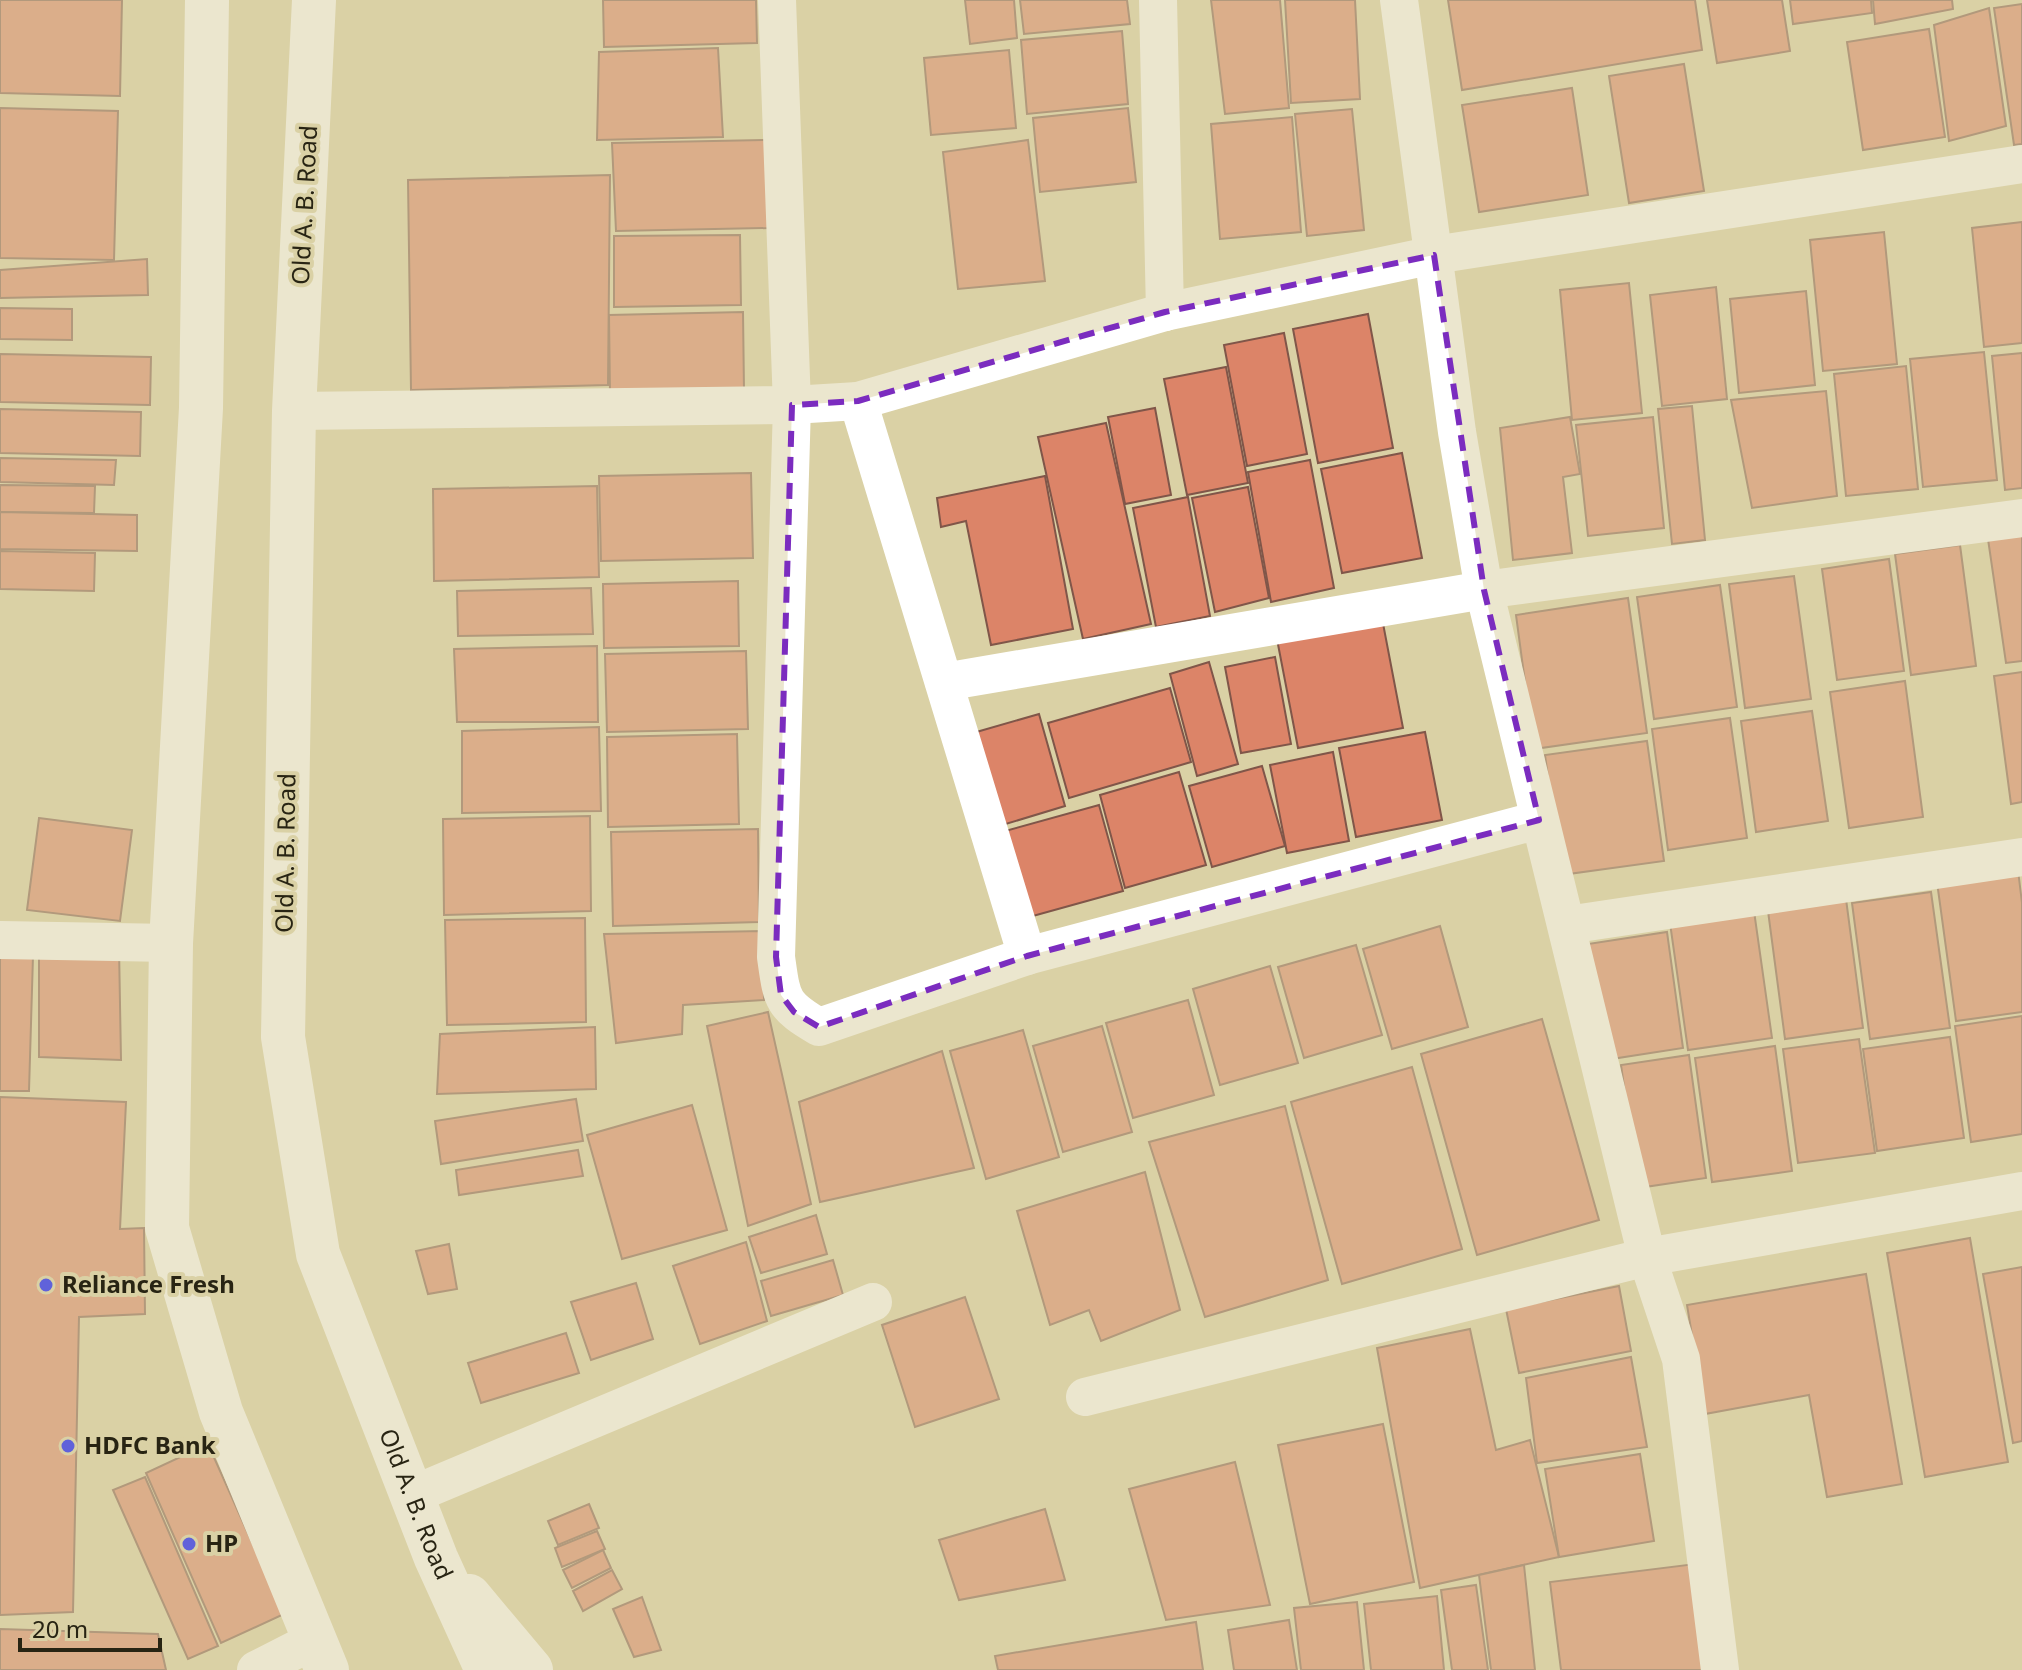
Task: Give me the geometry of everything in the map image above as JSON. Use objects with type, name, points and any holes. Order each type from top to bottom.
[{"type":"main road","points":[[207,0],[201,408],[171,943],[167,1228],[221,1412],[321,1655]]},
{"type":"main road","name":"Old A. B. Road","points":[[314,0],[294,411],[283,1037],[318,1254],[436,1558],[487,1670]]},
{"type":"main road","points":[[436,1558],[531,1670]]},
{"type":"street","points":[[777,0],[792,405],[776,957],[781,995],[794,1012],[819,1027],[1027,956],[1539,820]]},
{"type":"street","points":[[1158,0],[1165,312]]},
{"type":"street","points":[[1399,0],[1457,432],[1484,590],[1647,1257],[1681,1359],[1720,1670]]},
{"type":"street","points":[[294,411],[792,405],[858,401],[1165,312],[1434,255],[2022,164]]},
{"type":"street","points":[[858,401],[1027,956]]},
{"type":"street","points":[[944,682],[1484,590],[2022,518]]},
{"type":"street","points":[[1567,925],[2022,857]]},
{"type":"street","points":[[0,940],[171,943]]},
{"type":"street","points":[[1085,1397],[1647,1257],[2022,1191]]},
{"type":"street","points":[[412,1495],[873,1302]]},
{"type":"street","points":[[256,1670],[321,1655]]},
{"type":"highlighted area","points":[[1434,255],[1484,590],[1539,820],[1027,956],[819,1027],[794,1012],[781,995],[776,957],[792,405],[858,401],[1165,312]]},
{"type":"building","points":[[0,0],[122,0],[120,96],[0,93]]},
{"type":"building","points":[[603,0],[756,0],[757,43],[604,47]]},
{"type":"building","points":[[965,0],[1014,0],[1017,38],[970,44]]},
{"type":"building","points":[[1020,0],[1127,0],[1130,24],[1024,34]]},
{"type":"building","points":[[1211,0],[1280,0],[1289,108],[1225,114]]},
{"type":"building","points":[[1285,0],[1355,0],[1360,99],[1291,103]]},
{"type":"building","points":[[1448,0],[1695,0],[1702,50],[1462,90]]},
{"type":"building","points":[[1707,0],[1782,0],[1790,51],[1717,63]]},
{"type":"building","points":[[1790,0],[1871,0],[1872,13],[1793,24]]},
{"type":"building","points":[[1873,0],[1952,0],[1953,9],[1875,24]]},
{"type":"building","points":[[2022,4],[2022,144],[2014,145],[1994,8]]},
{"type":"building","points":[[1989,8],[2006,126],[1949,141],[1934,25]]},
{"type":"building","points":[[1929,29],[1945,137],[1863,150],[1847,42]]},
{"type":"building","points":[[1122,31],[1128,104],[1027,114],[1021,40]]},
{"type":"building","points":[[718,48],[723,137],[597,140],[599,52]]},
{"type":"building","points":[[1009,50],[1016,128],[931,135],[924,58]]},
{"type":"building","points":[[1684,64],[1704,191],[1629,203],[1609,76]]},
{"type":"building","points":[[1572,88],[1588,195],[1479,212],[1462,105]]},
{"type":"building","points":[[0,108],[118,111],[114,260],[0,258]]},
{"type":"building","points":[[1128,108],[1136,182],[1040,192],[1033,118]]},
{"type":"building","points":[[1352,109],[1364,230],[1307,236],[1295,114]]},
{"type":"building","points":[[1292,117],[1301,232],[1220,239],[1211,124]]},
{"type":"building","points":[[768,140],[770,228],[616,231],[612,143]]},
{"type":"building","points":[[1028,140],[1045,281],[958,289],[943,152]]},
{"type":"building","points":[[610,175],[608,385],[411,390],[408,180]]},
{"type":"building","points":[[2022,222],[2022,343],[1984,347],[1972,228]]},
{"type":"building","points":[[1884,232],[1897,364],[1823,371],[1810,240]]},
{"type":"building","points":[[740,235],[741,305],[614,307],[614,236]]},
{"type":"building","points":[[147,259],[148,295],[0,298],[0,270]]},
{"type":"building","points":[[1629,283],[1642,413],[1572,420],[1560,290]]},
{"type":"building","points":[[1716,287],[1727,399],[1662,406],[1650,295]]},
{"type":"building","points":[[1806,291],[1815,385],[1739,393],[1730,299]]},
{"type":"building","points":[[0,308],[72,309],[72,340],[0,339]]},
{"type":"building","points":[[743,312],[744,391],[610,394],[609,315]]},
{"type":"building","points":[[1368,314],[1393,448],[1318,463],[1293,329]]},
{"type":"building","points":[[1284,333],[1307,454],[1247,466],[1224,345]]},
{"type":"building","points":[[1984,352],[1997,480],[1923,487],[1910,359]]},
{"type":"building","points":[[2022,353],[2022,488],[2005,490],[1992,356]]},
{"type":"building","points":[[0,354],[151,357],[150,405],[0,402]]},
{"type":"building","points":[[1906,366],[1918,489],[1846,496],[1834,374]]},
{"type":"building","points":[[1226,367],[1248,483],[1187,495],[1164,379]]},
{"type":"building","points":[[1826,391],[1837,496],[1752,508],[1731,400]]},
{"type":"building","points":[[1692,406],[1705,540],[1672,544],[1658,409]]},
{"type":"building","points":[[1155,408],[1171,495],[1125,504],[1108,417]]},
{"type":"building","points":[[0,409],[141,412],[140,456],[0,453]]},
{"type":"building","points":[[1570,417],[1580,474],[1563,477],[1572,553],[1513,560],[1500,428]]},
{"type":"building","points":[[1653,417],[1664,528],[1588,536],[1576,425]]},
{"type":"building","points":[[1106,423],[1151,624],[1083,639],[1038,437]]},
{"type":"building","points":[[1402,453],[1422,558],[1342,573],[1321,469]]},
{"type":"building","points":[[0,458],[116,460],[114,485],[0,482]]},
{"type":"building","points":[[1310,460],[1334,588],[1271,602],[1248,472]]},
{"type":"building","points":[[751,473],[753,558],[601,561],[599,476]]},
{"type":"building","points":[[1045,476],[1073,629],[991,645],[966,521],[941,527],[937,498]]},
{"type":"building","points":[[0,485],[95,486],[94,513],[0,512]]},
{"type":"building","points":[[597,486],[599,577],[434,581],[433,489]]},
{"type":"building","points":[[1248,487],[1269,598],[1215,612],[1192,498]]},
{"type":"building","points":[[1188,497],[1210,616],[1156,627],[1133,508]]},
{"type":"building","points":[[0,512],[137,515],[137,551],[0,549]]},
{"type":"building","points":[[2022,534],[2022,661],[2006,663],[1988,539]]},
{"type":"building","points":[[1960,545],[1976,666],[1911,675],[1895,554]]},
{"type":"building","points":[[0,551],[95,553],[94,591],[0,589]]},
{"type":"building","points":[[1889,559],[1904,671],[1837,680],[1822,569]]},
{"type":"building","points":[[1794,576],[1811,699],[1745,708],[1729,584]]},
{"type":"building","points":[[738,581],[739,646],[604,648],[603,584]]},
{"type":"building","points":[[1720,585],[1737,707],[1654,719],[1637,597]]},
{"type":"building","points":[[591,588],[593,634],[458,636],[457,591]]},
{"type":"building","points":[[1628,598],[1647,733],[1534,749],[1516,615]]},
{"type":"building","points":[[1381,613],[1403,728],[1298,748],[1276,634]]},
{"type":"building","points":[[597,646],[598,722],[457,722],[454,649]]},
{"type":"building","points":[[746,651],[748,729],[607,732],[605,654]]},
{"type":"building","points":[[1275,657],[1291,744],[1241,753],[1225,667]]},
{"type":"building","points":[[1209,662],[1238,764],[1197,776],[1170,674]]},
{"type":"building","points":[[2022,672],[2022,802],[2011,804],[1994,676]]},
{"type":"building","points":[[1905,681],[1923,817],[1849,828],[1830,692]]},
{"type":"building","points":[[1170,688],[1191,762],[1069,798],[1048,723]]},
{"type":"building","points":[[1812,711],[1828,821],[1756,832],[1741,721]]},
{"type":"building","points":[[1039,714],[1065,806],[999,826],[973,733]]},
{"type":"building","points":[[1730,718],[1747,838],[1668,850],[1652,729]]},
{"type":"building","points":[[599,727],[601,811],[462,813],[462,731]]},
{"type":"building","points":[[1425,732],[1442,820],[1356,837],[1339,748]]},
{"type":"building","points":[[737,734],[739,824],[608,827],[607,737]]},
{"type":"building","points":[[1647,741],[1664,861],[1561,875],[1545,755]]},
{"type":"building","points":[[1333,752],[1349,841],[1287,853],[1270,765]]},
{"type":"building","points":[[1262,766],[1285,846],[1212,867],[1189,786]]},
{"type":"building","points":[[1179,772],[1206,865],[1125,888],[1100,795]]},
{"type":"building","points":[[1099,805],[1123,891],[1022,919],[998,833]]},
{"type":"building","points":[[590,816],[591,911],[444,915],[443,819]]},
{"type":"building","points":[[39,818],[132,830],[120,921],[27,910]]},
{"type":"building","points":[[758,829],[759,922],[613,926],[611,832]]},
{"type":"building","points":[[2018,870],[2022,903],[2022,1012],[1956,1021],[1937,882]]},
{"type":"building","points":[[1931,892],[1950,1028],[1870,1039],[1852,903]]},
{"type":"building","points":[[1846,899],[1863,1028],[1785,1039],[1768,911]]},
{"type":"building","points":[[1754,911],[1772,1038],[1688,1050],[1670,923]]},
{"type":"building","points":[[585,918],[586,1022],[447,1025],[445,920]]},
{"type":"building","points":[[1440,926],[1468,1027],[1392,1049],[1363,949]]},
{"type":"building","points":[[763,931],[764,1000],[683,1005],[682,1034],[616,1043],[604,934]]},
{"type":"building","points":[[1667,932],[1683,1048],[1605,1060],[1588,944]]},
{"type":"building","points":[[39,943],[119,947],[121,1060],[39,1057]]},
{"type":"building","points":[[1356,945],[1382,1035],[1304,1058],[1278,967]]},
{"type":"building","points":[[33,956],[29,1091],[0,1091],[0,957]]},
{"type":"building","points":[[1270,966],[1298,1063],[1220,1085],[1193,989]]},
{"type":"building","points":[[1188,1000],[1214,1095],[1133,1118],[1106,1023]]},
{"type":"building","points":[[768,1012],[811,1204],[748,1226],[707,1026]]},
{"type":"building","points":[[2022,1016],[2022,1134],[1971,1142],[1955,1026]]},
{"type":"building","points":[[1542,1019],[1599,1220],[1477,1255],[1421,1054]]},
{"type":"building","points":[[1102,1026],[1132,1132],[1063,1152],[1033,1046]]},
{"type":"building","points":[[595,1027],[596,1089],[437,1094],[440,1034]]},
{"type":"building","points":[[1023,1030],[1059,1157],[986,1179],[950,1051]]},
{"type":"building","points":[[1950,1037],[1964,1138],[1877,1151],[1863,1049]]},
{"type":"building","points":[[1859,1039],[1875,1153],[1798,1163],[1783,1049]]},
{"type":"building","points":[[1775,1046],[1792,1171],[1712,1182],[1695,1058]]},
{"type":"building","points":[[942,1051],[974,1168],[820,1202],[799,1102]]},
{"type":"building","points":[[1689,1055],[1706,1178],[1638,1188],[1621,1065]]},
{"type":"building","points":[[1412,1067],[1462,1249],[1342,1284],[1291,1102]]},
{"type":"building","points":[[0,1097],[126,1102],[120,1229],[144,1228],[145,1314],[79,1317],[73,1612],[0,1615]]},
{"type":"building","points":[[576,1099],[583,1141],[441,1164],[435,1121]]},
{"type":"building","points":[[692,1105],[727,1230],[622,1259],[587,1135]]},
{"type":"building","points":[[1285,1106],[1328,1280],[1205,1317],[1149,1142]]},
{"type":"building","points":[[578,1150],[583,1176],[459,1195],[456,1170]]},
{"type":"building","points":[[1145,1172],[1180,1310],[1101,1341],[1089,1310],[1050,1325],[1017,1211]]},
{"type":"building","points":[[816,1215],[827,1254],[761,1273],[749,1237]]},
{"type":"building","points":[[1970,1238],[2008,1462],[1925,1477],[1887,1253]]},
{"type":"building","points":[[746,1242],[767,1321],[700,1344],[673,1266]]},
{"type":"building","points":[[449,1244],[457,1289],[428,1294],[416,1251]]},
{"type":"building","points":[[833,1260],[843,1295],[771,1316],[761,1281]]},
{"type":"building","points":[[2022,1267],[2022,1441],[2013,1443],[1983,1274]]},
{"type":"building","points":[[1866,1274],[1902,1484],[1827,1497],[1809,1395],[1705,1414],[1687,1305]]},
{"type":"building","points":[[636,1283],[653,1339],[591,1360],[571,1302]]},
{"type":"building","points":[[1619,1286],[1631,1351],[1519,1373],[1506,1309]]},
{"type":"building","points":[[965,1297],[999,1399],[915,1427],[882,1325]]},
{"type":"building","points":[[1470,1329],[1496,1450],[1530,1440],[1559,1557],[1420,1588],[1377,1348]]},
{"type":"building","points":[[566,1333],[579,1373],[481,1403],[468,1363]]},
{"type":"building","points":[[1631,1357],[1647,1447],[1537,1463],[1526,1378]]},
{"type":"building","points":[[1383,1424],[1414,1582],[1310,1604],[1278,1445]]},
{"type":"building","points":[[208,1444],[284,1614],[221,1643],[146,1473]]},
{"type":"building","points":[[1640,1454],[1654,1541],[1559,1557],[1545,1469]]},
{"type":"building","points":[[1235,1462],[1270,1605],[1166,1620],[1129,1489]]},
{"type":"building","points":[[145,1477],[218,1646],[188,1659],[113,1490]]},
{"type":"building","points":[[589,1504],[599,1528],[558,1545],[548,1521]]},
{"type":"building","points":[[1045,1509],[1065,1580],[959,1600],[939,1540]]},
{"type":"building","points":[[597,1531],[605,1549],[562,1567],[555,1548]]},
{"type":"building","points":[[603,1550],[611,1568],[572,1588],[563,1570]]},
{"type":"building","points":[[1695,1564],[1708,1670],[1561,1670],[1550,1582]]},
{"type":"building","points":[[1524,1565],[1535,1670],[1491,1670],[1479,1575]]},
{"type":"building","points":[[612,1570],[622,1589],[583,1611],[573,1591]]},
{"type":"building","points":[[1476,1585],[1488,1670],[1452,1670],[1441,1590]]},
{"type":"building","points":[[1437,1596],[1444,1670],[1371,1670],[1364,1604]]},
{"type":"building","points":[[642,1597],[661,1650],[634,1657],[613,1609]]},
{"type":"building","points":[[1357,1602],[1364,1670],[1301,1670],[1294,1608]]},
{"type":"building","points":[[1289,1620],[1297,1670],[1234,1670],[1228,1630]]},
{"type":"building","points":[[1196,1622],[1203,1670],[998,1670],[995,1656]]},
{"type":"building","points":[[0,1629],[158,1634],[166,1670],[0,1670]]},
{"type":"place","name":"Reliance Fresh","points":[[46,1285]]},
{"type":"place","name":"HDFC Bank","points":[[68,1446]]},
{"type":"place","name":"HP","points":[[189,1544]]}]
